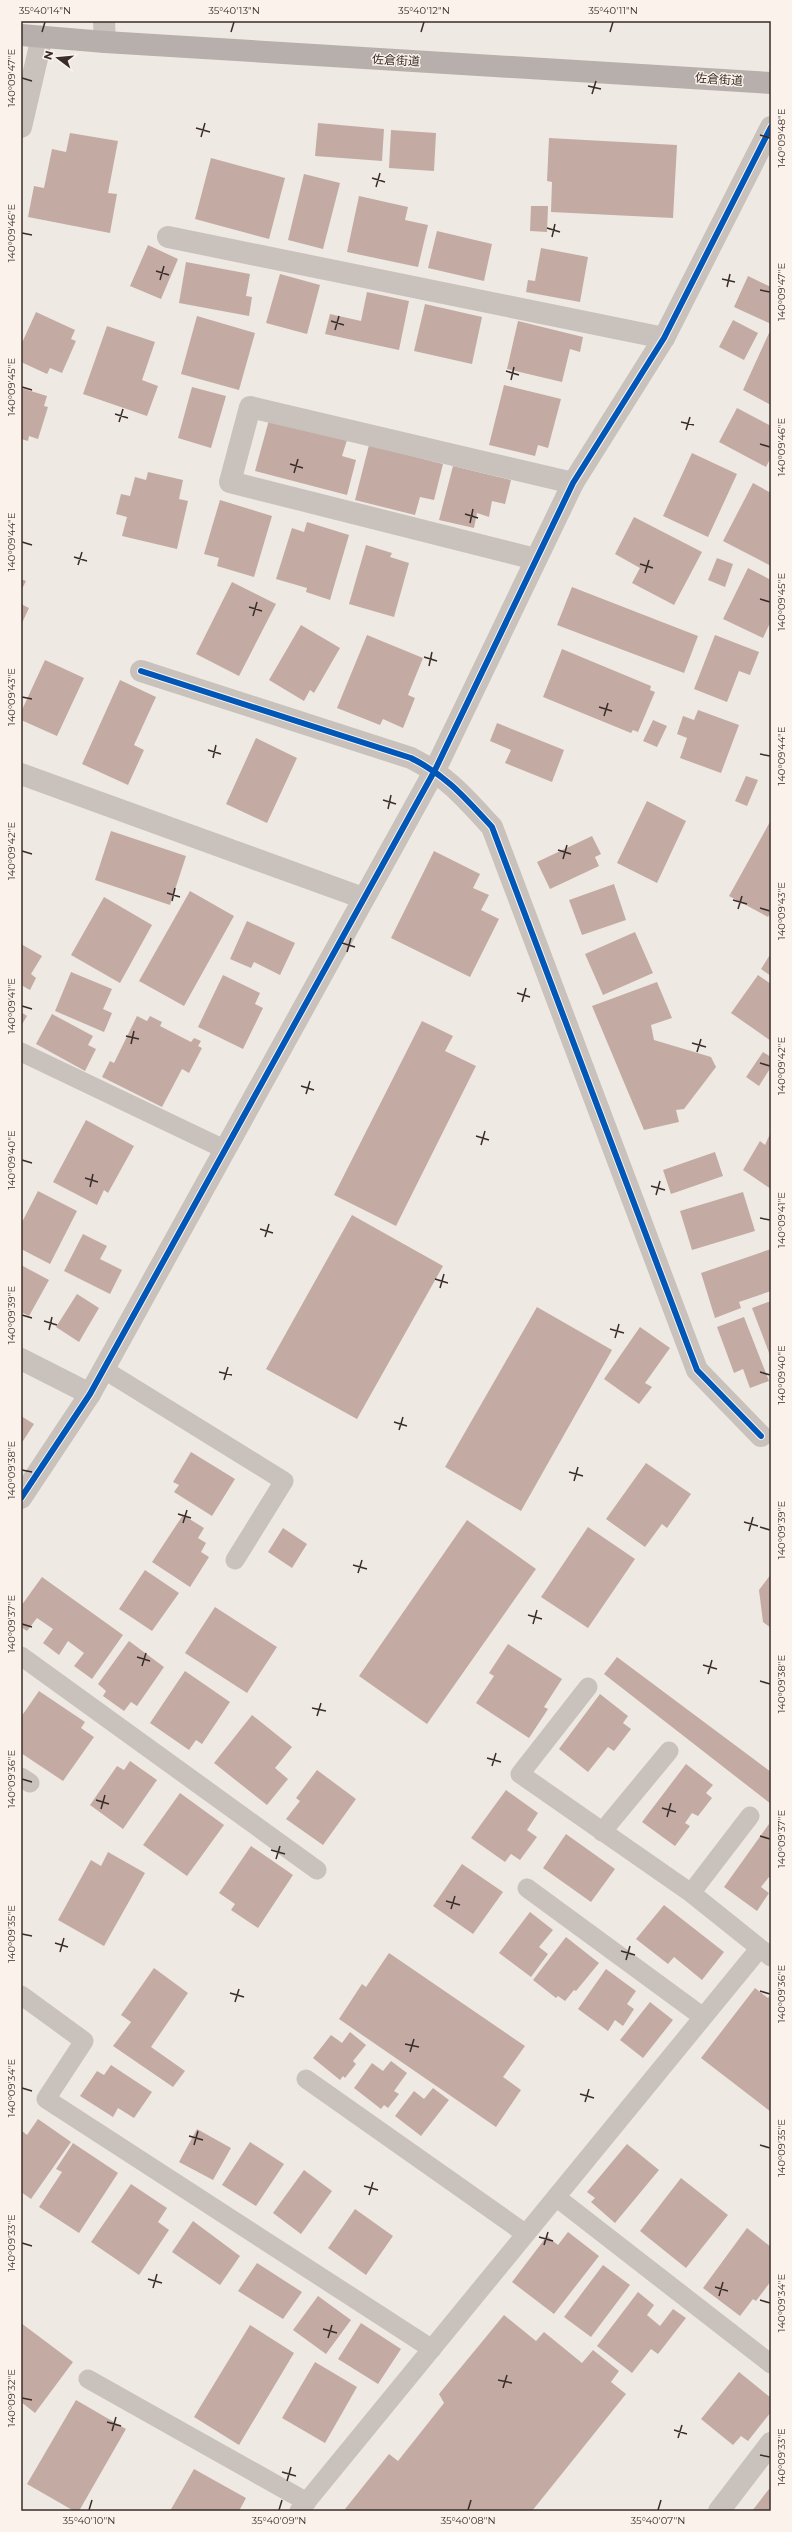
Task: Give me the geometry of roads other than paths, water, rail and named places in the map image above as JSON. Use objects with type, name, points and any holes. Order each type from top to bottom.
[{"type":"main road","name":"佐倉街道","points":[[32,36],[105,42],[771,83]]},
{"type":"street","points":[[104,21],[105,42]]},
{"type":"street","points":[[21,126],[32,36]]},
{"type":"street","points":[[21,1498],[90,1394],[224,1149],[435,770],[535,559],[573,484],[664,338],[771,128]]},
{"type":"street","points":[[168,237],[664,338]]},
{"type":"street","points":[[535,559],[230,482],[250,407],[573,484]]},
{"type":"street","points":[[141,671],[411,758],[435,770],[464,796],[492,827],[697,1370],[768,1434]]},
{"type":"street","points":[[21,774],[363,898]]},
{"type":"street","points":[[21,1359],[90,1394]]},
{"type":"street","points":[[719,2511],[771,2444]]},
{"type":"lane","points":[[21,1052],[224,1149]]},
{"type":"lane","points":[[103,1369],[284,1480],[235,1560]]},
{"type":"lane","points":[[21,1656],[317,1870]]},
{"type":"lane","points":[[88,2378],[303,2506],[703,2017],[768,1955],[691,1893],[520,1774],[588,1688]]},
{"type":"lane","points":[[602,1832],[669,1751]]},
{"type":"lane","points":[[691,1893],[750,1816]]},
{"type":"lane","points":[[527,1888],[703,2017]]},
{"type":"lane","points":[[21,1995],[84,2041],[46,2099],[432,2349]]},
{"type":"lane","points":[[306,2079],[526,2234]]},
{"type":"lane","points":[[556,2197],[771,2364]]}]
